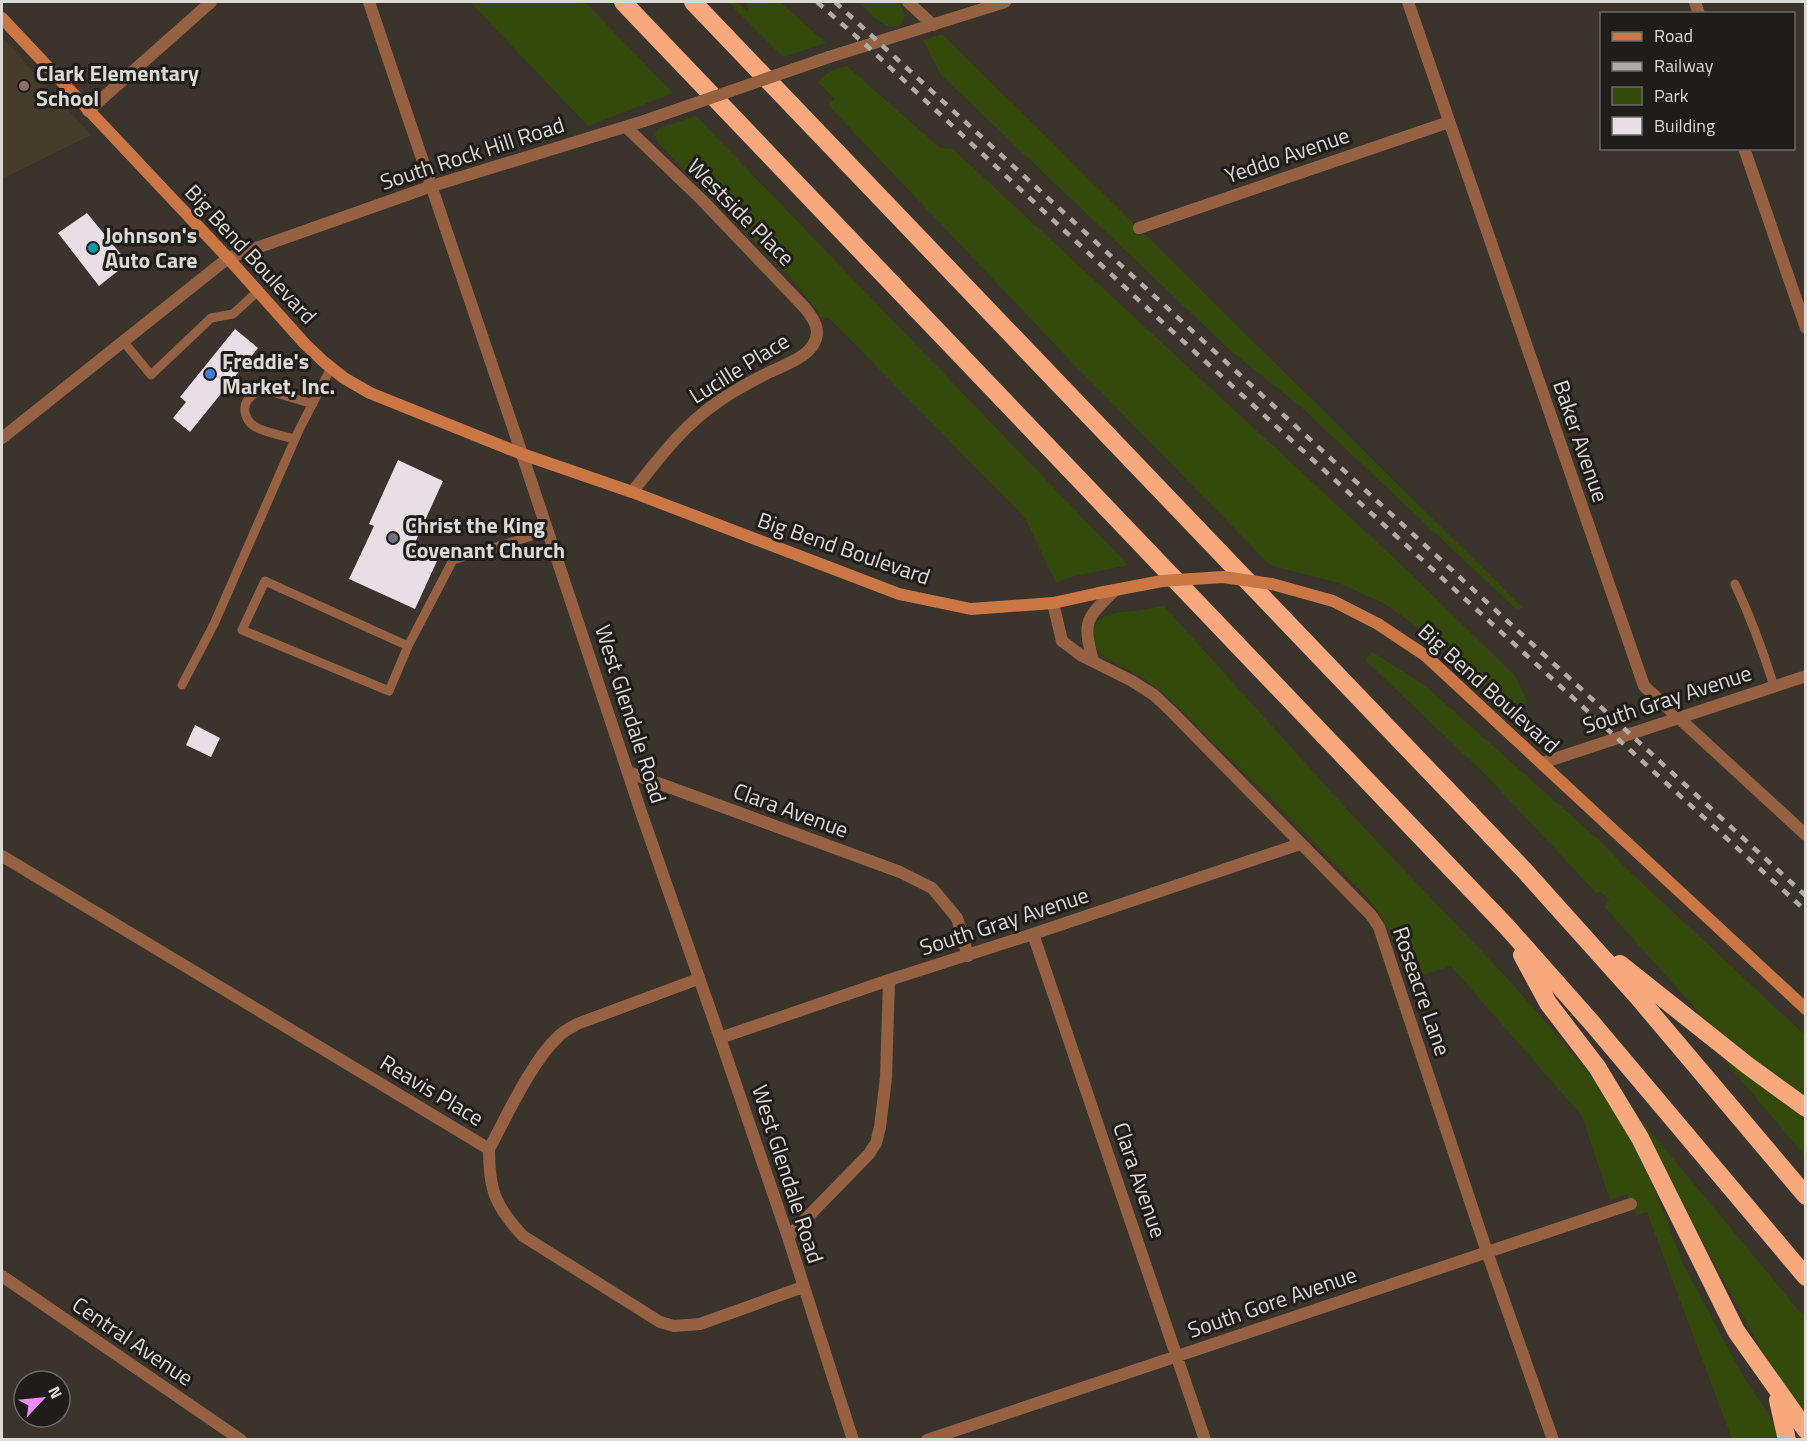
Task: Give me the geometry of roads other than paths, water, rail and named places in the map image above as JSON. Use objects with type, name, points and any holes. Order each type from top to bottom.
[{"type":"highway","points":[[623,2],[1507,927],[1592,1023],[1806,1277]]},
{"type":"highway","points":[[693,2],[1461,804],[1584,936],[1806,1196]]},
{"type":"highway","points":[[1507,927],[1548,1003],[1597,1067],[1640,1138],[1736,1331],[1806,1430]]},
{"type":"highway","points":[[1584,936],[1747,1065],[1806,1108]]},
{"type":"highway","points":[[1775,1387],[1788,1440]]},
{"type":"main road","name":"Big Bend Boulevard","points":[[2,18],[228,258],[305,344],[344,378],[370,393],[522,454],[632,492],[899,594],[971,609],[1053,603],[1162,581],[1223,577],[1272,584],[1332,601],[1378,624],[1426,656],[1806,1009]]},
{"type":"street","points":[[88,111],[211,2]]},
{"type":"street","name":"West Glendale Road","points":[[369,2],[698,979],[788,1237],[853,1440]]},
{"type":"street","points":[[908,2],[933,25]]},
{"type":"street","name":"South Rock Hill Road","points":[[2,438],[228,258],[432,186],[626,127],[877,41],[1005,2]]},
{"type":"street","name":"Baker Avenue","points":[[1408,2],[1644,686],[1806,835]]},
{"type":"street","name":"Yeddo Avenue","points":[[1139,228],[1449,122]]},
{"type":"street","name":"Westside Place","points":[[626,127],[710,208],[806,308],[816,325],[817,333]]},
{"type":"street","points":[[1745,150],[1806,328]]},
{"type":"street","name":"Lucille Place","points":[[632,492],[674,440],[695,419],[748,383],[798,358],[809,350],[815,342],[817,333]]},
{"type":"street","points":[[1093,661],[1086,624],[1092,612],[1115,590]]},
{"type":"street","name":"Roseacre Lane","points":[[1053,603],[1062,641],[1082,656],[1132,681],[1154,695],[1371,915],[1379,927],[1487,1252],[1553,1440]]},
{"type":"street","name":"South Gray Avenue","points":[[1542,763],[1806,676]]},
{"type":"street","name":"Clara Avenue","points":[[628,772],[900,872],[932,888],[957,918],[968,956]]},
{"type":"street","name":"South Gray Avenue","points":[[720,1038],[1300,844]]},
{"type":"street","name":"Reavis Place","points":[[2,856],[489,1149],[489,1174],[499,1206],[508,1220],[524,1236],[660,1322],[674,1326],[700,1324],[803,1287]]},
{"type":"street","name":"Clara Avenue","points":[[1033,934],[1206,1440]]},
{"type":"street","points":[[489,1149],[527,1079],[546,1049],[560,1035],[577,1024],[698,979]]},
{"type":"street","points":[[788,1237],[869,1154],[876,1143],[886,1077],[889,980]]},
{"type":"street","name":"South Gore Avenue","points":[[927,1440],[1631,1204]]},
{"type":"street","name":"Central Avenue","points":[[2,1276],[241,1440]]},
{"type":"lane","points":[[123,341],[151,375],[211,318],[233,314],[257,292]]},
{"type":"lane","points":[[182,686],[214,624],[295,439],[331,368]]},
{"type":"lane","points":[[295,439],[255,427],[245,414],[244,406],[251,395],[266,390],[313,404]]},
{"type":"lane","points":[[408,646],[265,581],[242,630],[389,691],[408,646],[453,560],[548,531]]},
{"type":"lane","points":[[1735,584],[1758,635],[1774,686]]},
{"type":"railway","points":[[817,2],[1160,320],[1806,911]]},
{"type":"railway","points":[[835,2],[1806,896]]},
{"type":"place","name":"Clark Elementary School","points":[[24,86]]},
{"type":"place","name":"Johnson's Auto Care","points":[[93,248]]},
{"type":"place","name":"Freddie's Market, Inc.","points":[[210,374]]},
{"type":"place","name":"Christ the King Covenant Church","points":[[393,538]]}]
